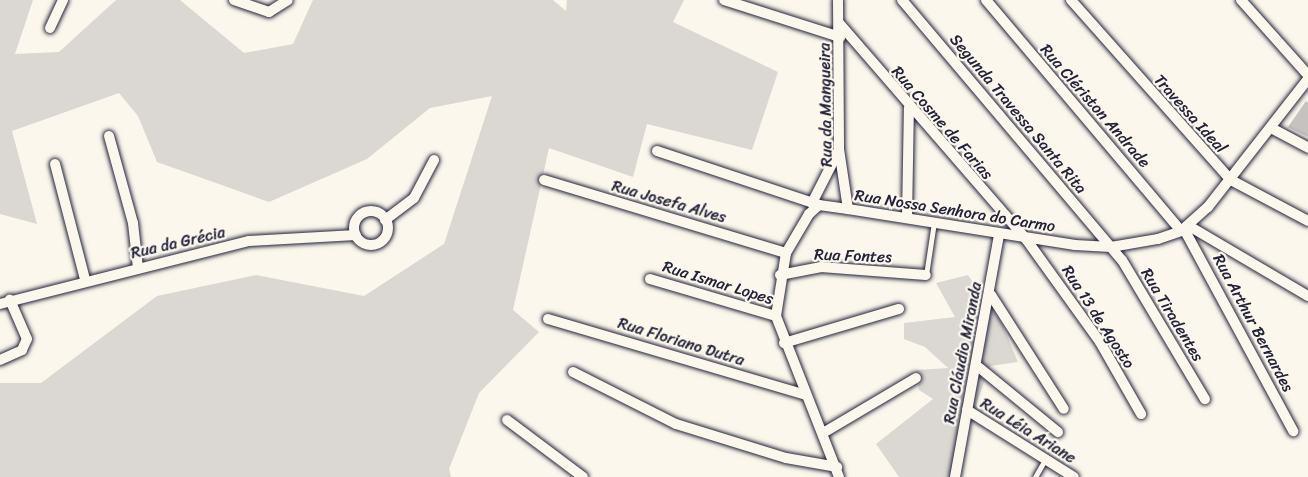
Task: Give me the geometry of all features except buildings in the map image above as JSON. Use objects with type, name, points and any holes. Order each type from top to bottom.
[{"type":"street","points":[[50,28],[63,0]]},
{"type":"street","points":[[234,0],[256,11],[278,10],[288,0]]},
{"type":"street","points":[[724,0],[840,37]]},
{"type":"street","name":"Rua da Mangueira","points":[[838,0],[839,149],[849,209]]},
{"type":"street","name":"Segunda Travessa Santa Rita","points":[[902,0],[1112,247]]},
{"type":"street","name":"Rua Clériston Andrade","points":[[986,0],[1185,229]]},
{"type":"street","name":"Travessa Ideal","points":[[1071,0],[1231,180],[1308,221]]},
{"type":"street","points":[[1241,0],[1308,77],[1273,129],[1231,180],[1185,229],[1308,296]]},
{"type":"street","name":"Rua Cosme de Farias","points":[[839,23],[909,108],[1026,239]]},
{"type":"street","points":[[908,218],[909,108]]},
{"type":"street","points":[[1273,129],[1308,148]]},
{"type":"street","points":[[109,136],[133,223],[138,268]]},
{"type":"street","points":[[838,472],[784,344],[776,316],[780,275],[786,253],[801,225],[816,204],[839,149]]},
{"type":"street","name":"Rua Nossa Senhora do Carmo","points":[[657,151],[816,204],[1026,239],[1112,247],[1185,229]]},
{"type":"street","points":[[386,220],[414,198],[434,160]]},
{"type":"street","points":[[54,164],[85,279]]},
{"type":"street","name":"Rua Josefa Alves","points":[[544,180],[786,253]]},
{"type":"street","points":[[373,211],[386,220],[388,230],[379,243],[364,243],[356,235],[362,214],[373,211]]},
{"type":"street","name":"Rua Arthur Bernardes","points":[[1185,229],[1293,431]]},
{"type":"street","name":"Rua da Grécia","points":[[0,360],[22,350],[27,339],[5,302],[85,279],[249,241],[356,235]]},
{"type":"street","name":"Rua Cláudio Miranda","points":[[955,477],[991,295],[999,235]]},
{"type":"street","name":"Rua 13 de Agosto","points":[[1026,239],[1100,342],[1141,414]]},
{"type":"street","name":"Rua Tiradentes","points":[[1112,247],[1205,399]]},
{"type":"street","name":"Rua Fontes","points":[[780,275],[820,267],[926,275]]},
{"type":"street","name":"Rua Ismar Lopes","points":[[650,279],[776,316]]},
{"type":"street","points":[[991,295],[1064,409]]},
{"type":"street","points":[[784,344],[899,309]]},
{"type":"street","name":"Rua Floriano Dutra","points":[[548,319],[806,395]]},
{"type":"street","points":[[976,365],[1058,432]]},
{"type":"street","points":[[573,372],[676,424],[838,472]]},
{"type":"street","points":[[823,433],[916,378]]},
{"type":"street","name":"Rua Léia Ariane","points":[[967,410],[1074,477]]},
{"type":"street","points":[[507,420],[583,477]]},
{"type":"lane","points":[[926,275],[934,222]]},
{"type":"lane","points":[[1035,477],[1045,460]]},
{"type":"shaded area","points":[[0,0],[33,0],[15,54],[59,52],[116,0],[180,0],[244,53],[293,44],[313,0],[553,0],[566,11],[567,0],[684,0],[673,22],[778,72],[752,150],[647,124],[633,177],[549,148],[513,310],[539,332],[479,393],[449,469],[451,477],[0,477],[0,383],[41,383],[157,296],[256,275],[364,296],[444,244],[492,96],[430,108],[367,159],[269,202],[157,162],[138,116],[119,93],[12,131],[37,224],[0,214]]},
{"type":"shaded area","points":[[968,275],[1002,324],[1018,362],[990,366],[950,477],[899,477],[876,444],[933,399],[919,390],[916,370],[948,368],[925,347],[904,339],[904,323],[955,317],[936,283]]}]
